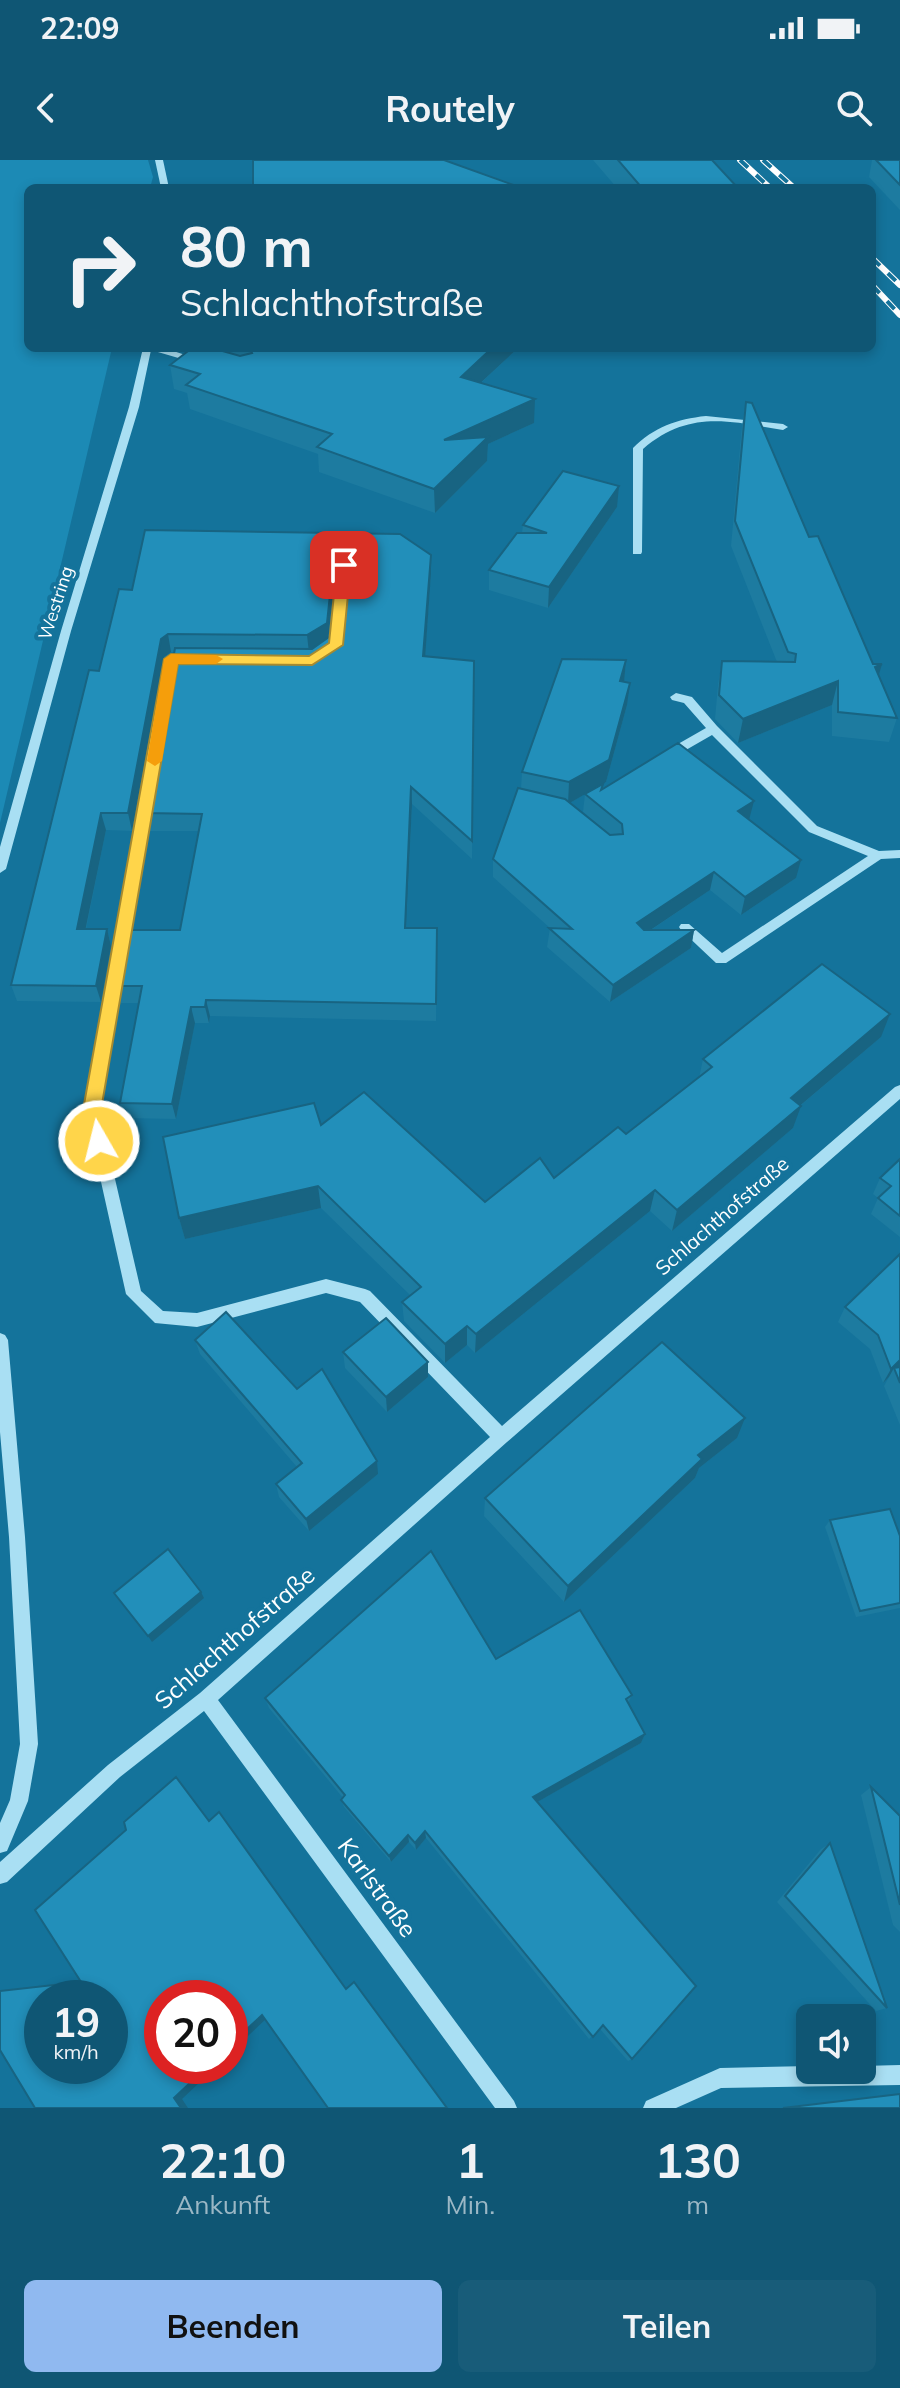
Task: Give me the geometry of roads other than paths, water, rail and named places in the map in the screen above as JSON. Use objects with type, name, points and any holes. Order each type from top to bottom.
[{"type":"street","points":[[159,160],[164,184]]},
{"type":"street","name":"Westring","points":[[0,869],[66,631],[134,407],[146,352]]},
{"type":"street","points":[[167,352],[207,364]]},
{"type":"street","points":[[637,552],[638,448],[653,433],[672,423],[694,419],[724,418],[783,427]]},
{"type":"street","points":[[324,653],[336,645],[344,565]]},
{"type":"street","points":[[203,659],[171,659],[92,1110],[134,1294],[160,1318],[197,1320],[326,1286],[365,1296],[501,1437]]},
{"type":"street","points":[[676,697],[688,700],[813,829],[878,855],[900,854]]},
{"type":"street","points":[[661,759],[713,729]]},
{"type":"street","points":[[685,927],[721,960],[878,855]]},
{"type":"street","name":"Schlachthofstraße","points":[[0,1875],[114,1771],[206,1699],[501,1437],[900,1091]]},
{"type":"street","points":[[0,1340],[18,1551],[29,1744],[19,1801],[0,1844]]},
{"type":"street","name":"Karlstraße","points":[[206,1699],[507,2108]]},
{"type":"street","points":[[653,2108],[720,2078],[900,2075]]},
{"type":"railway","points":[[740,160],[766,184]]},
{"type":"railway","points":[[763,160],[790,184]]},
{"type":"railway","points":[[876,262],[900,285]]},
{"type":"railway","points":[[876,289],[900,315]]}]
